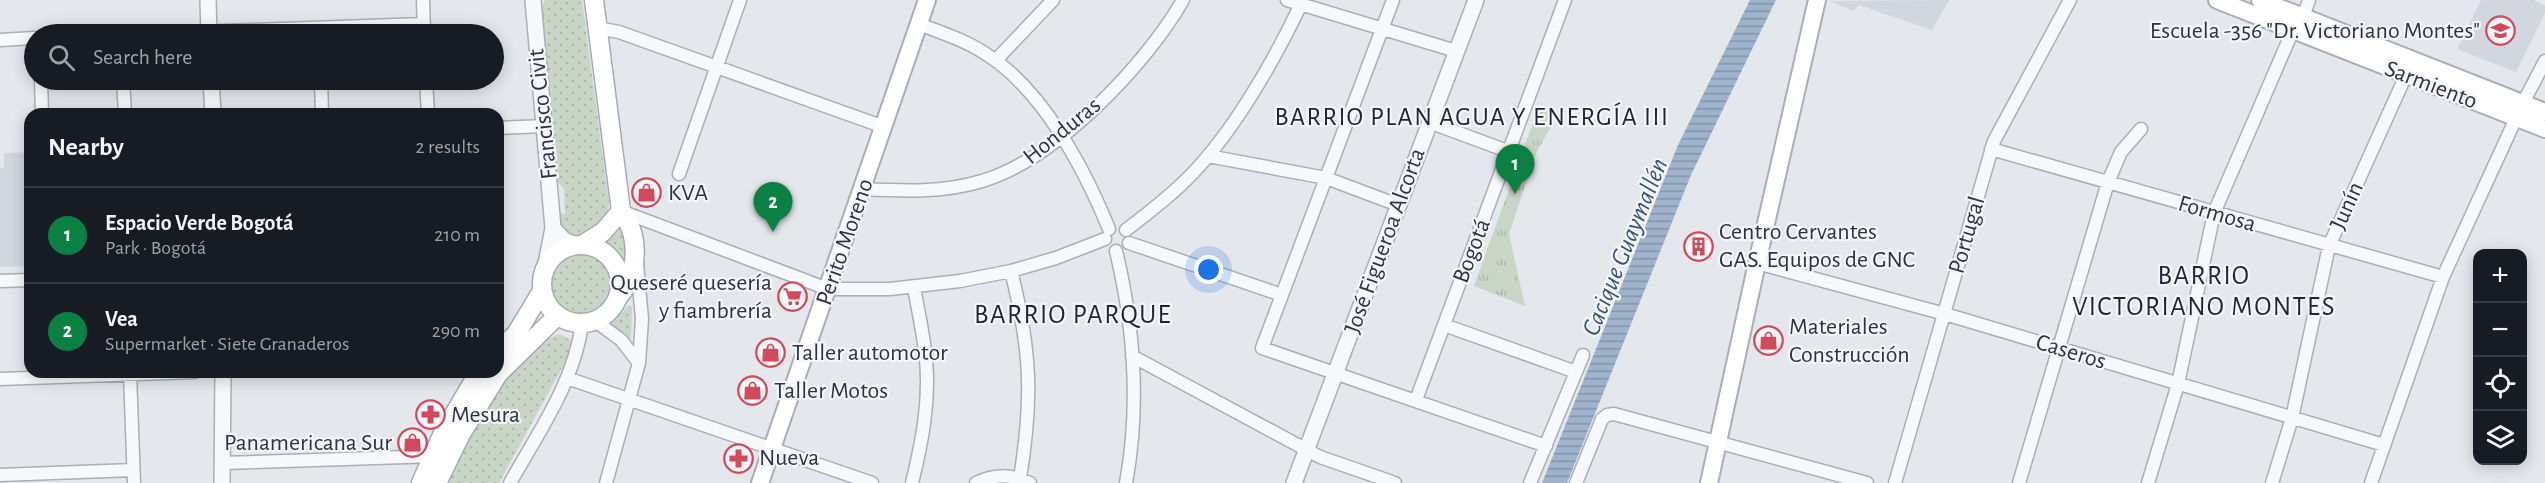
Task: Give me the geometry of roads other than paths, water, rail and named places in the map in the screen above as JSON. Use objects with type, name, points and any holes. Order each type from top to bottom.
[{"type":"main road","points":[[542,291],[546,303],[557,316],[569,321],[588,322],[603,316],[616,301],[631,276],[636,257],[629,224],[621,211],[594,0]]},
{"type":"main road","name":"Perito Moreno","points":[[760,483],[927,0]]},
{"type":"main road","points":[[1709,483],[1756,263],[1817,0]]},
{"type":"main road","name":"Sarmiento","points":[[2217,0],[2298,23],[2520,110],[2545,129]]},
{"type":"main road","name":"Sarmiento","points":[[2260,0],[2298,23],[2406,75],[2520,110],[2545,112]]},
{"type":"main road","points":[[545,269],[560,251],[580,245],[603,232],[621,211]]},
{"type":"main road","points":[[580,245],[602,252],[616,268],[620,285],[616,301]]},
{"type":"main road","name":"Francisco Civit","points":[[542,291],[545,269]]},
{"type":"main road","points":[[504,345],[516,334],[542,291]]},
{"type":"main road","points":[[504,368],[557,316]]},
{"type":"main road","points":[[437,483],[441,456],[456,408],[475,378]]},
{"type":"main road","points":[[421,483],[495,378]]},
{"type":"street","points":[[208,0],[209,24]]},
{"type":"street","points":[[423,0],[424,24]]},
{"type":"street","name":"Francisco Civit","points":[[533,0],[533,18],[546,126],[553,228],[545,269]]},
{"type":"street","points":[[679,174],[740,0]]},
{"type":"street","points":[[996,60],[1037,20],[1053,0]]},
{"type":"street","name":"Honduras","points":[[863,189],[925,191],[976,183],[1023,164],[1062,136],[1130,70],[1183,0]]},
{"type":"street","points":[[1287,0],[1302,2],[1456,51]]},
{"type":"street","points":[[1393,0],[1262,348],[1546,446]]},
{"type":"street","name":"José Figueroa Alcorta","points":[[1294,483],[1476,0]]},
{"type":"street","name":"Bogotá","points":[[1416,400],[1510,153],[1565,0]]},
{"type":"street","name":"Portugal","points":[[1895,483],[1991,149],[1997,133],[2070,0]]},
{"type":"street","points":[[2148,483],[2178,384],[2214,213],[2309,0]]},
{"type":"street","points":[[1126,230],[1175,190],[1208,156],[1259,81],[1302,2]]},
{"type":"street","points":[[621,211],[828,289],[914,287],[1011,272],[1056,258],[1107,234],[1116,226],[1126,230],[1130,237],[1129,243],[1123,249],[1116,250],[1107,246],[1107,234],[1087,176],[1062,136],[1027,91],[996,60],[966,42],[918,24]]},
{"type":"street","points":[[598,28],[619,32],[884,127]]},
{"type":"street","points":[[0,40],[24,39]]},
{"type":"street","points":[[2371,483],[2443,277],[2545,61]]},
{"type":"street","name":"Junín","points":[[2272,483],[2292,418],[2329,246],[2406,75]]},
{"type":"street","points":[[41,90],[42,108]]},
{"type":"street","points":[[123,90],[124,108]]},
{"type":"street","points":[[212,90],[213,108]]},
{"type":"street","points":[[321,90],[322,108]]},
{"type":"street","points":[[427,90],[428,108]]},
{"type":"street","points":[[1429,122],[1510,153]]},
{"type":"street","points":[[504,128],[546,126]]},
{"type":"street","points":[[2019,483],[2108,182],[2121,152],[2141,129]]},
{"type":"street","name":"Formosa","points":[[1991,149],[2443,277]]},
{"type":"street","points":[[1208,156],[1326,178],[1398,205]]},
{"type":"street","points":[[553,228],[564,240],[580,245]]},
{"type":"street","points":[[1129,243],[1282,295]]},
{"type":"street","points":[[1116,250],[1127,307],[1132,356],[1133,415],[1126,483]]},
{"type":"street","points":[[606,483],[639,363],[642,305],[636,257]]},
{"type":"street","name":"Caseros","points":[[1756,263],[1945,314],[2384,445]]},
{"type":"street","points":[[976,483],[1003,475],[1025,481],[1028,365],[1023,319],[1011,272]]},
{"type":"street","points":[[0,281],[24,280]]},
{"type":"street","points":[[912,483],[921,446],[927,395],[926,360],[914,287]]},
{"type":"street","points":[[510,483],[567,378],[588,322],[621,340],[639,363]]},
{"type":"street","points":[[1444,326],[1576,372]]},
{"type":"street","points":[[1530,483],[1583,355]]},
{"type":"street","points":[[1132,356],[1306,450],[1395,483]]},
{"type":"street","points":[[0,379],[26,378]]},
{"type":"street","points":[[130,378],[134,483]]},
{"type":"street","points":[[222,483],[223,378]]},
{"type":"street","points":[[567,378],[872,483]]},
{"type":"street","points":[[1576,483],[1602,419],[1614,414],[1867,483]]},
{"type":"street","points":[[223,463],[441,456]]},
{"type":"street","points":[[0,475],[56,478],[133,470]]},
{"type":"water","points":[[1750,0],[1776,0],[1691,175],[1567,483],[1542,483],[1678,145]]},
{"type":"place","name":"Escuela -356 \"Dr. Victoriano Montes\"","points":[[2501,31]]},
{"type":"place","name":"KVA","points":[[647,193]]},
{"type":"place","name":"Espacio Verde Bogotá","points":[[1515,194]]},
{"type":"place","name":"Vea","points":[[773,232]]},
{"type":"place","name":"Centro Cervantes GAS. Equipos de GNC","points":[[1698,246]]},
{"type":"place","name":"Queseré quesería y fiambrería","points":[[793,297]]},
{"type":"place","name":"Materiales Construcción","points":[[1768,341]]},
{"type":"place","name":"Taller automotor","points":[[771,353]]},
{"type":"place","name":"Taller Motos","points":[[753,391]]},
{"type":"place","name":"Mesura","points":[[430,415]]},
{"type":"place","name":"Panamericana Sur","points":[[413,443]]},
{"type":"place","name":"Nueva","points":[[738,458]]},
{"type":"district","name":"BARRIO PLAN AGUA Y ENERGÍA III","points":[[1472,117]]},
{"type":"district","name":"BARRIO VICTORIANO MONTES","points":[[2204,290]]},
{"type":"district","name":"BARRIO PARQUE","points":[[1073,314]]},
{"type":"water label","name":"Cacique Guaymallén","points":[[1625,247]]}]
